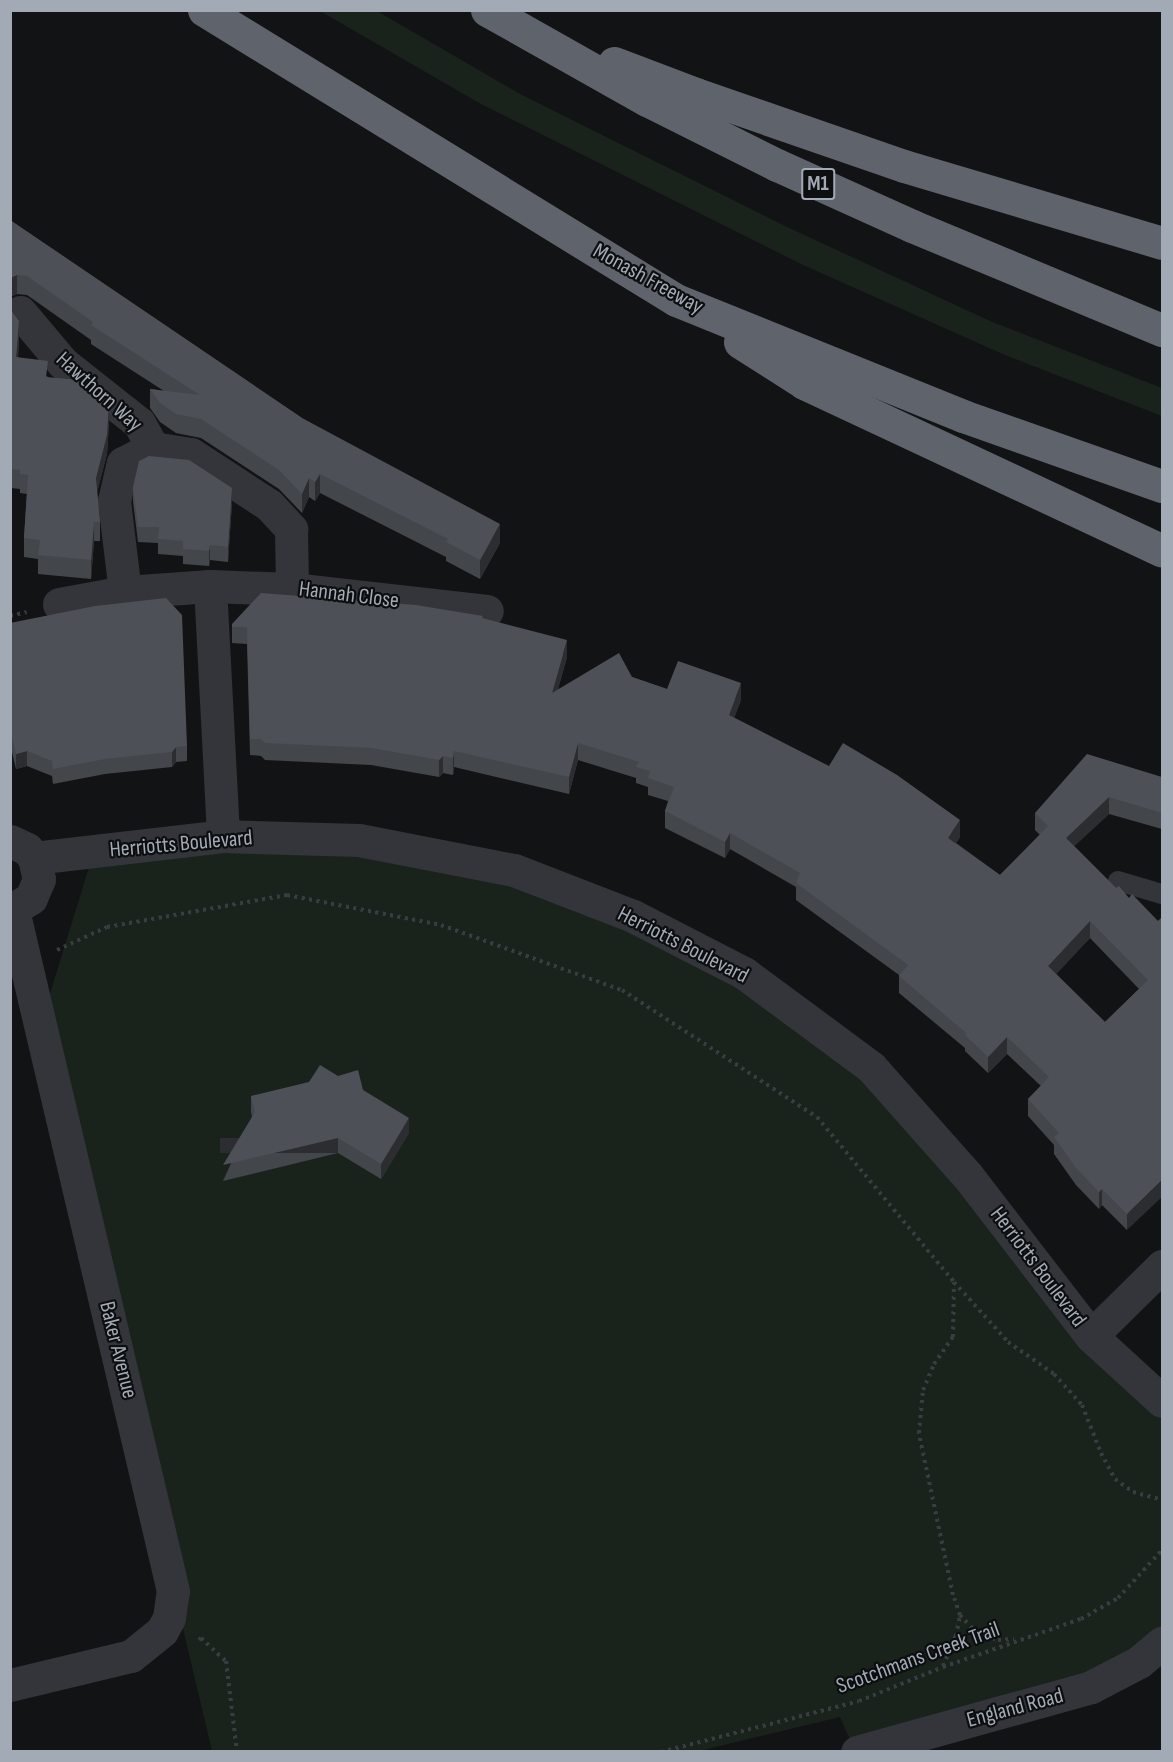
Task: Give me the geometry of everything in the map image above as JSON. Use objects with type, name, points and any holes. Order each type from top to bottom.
[{"type":"highway","name":"Monash Freeway","points":[[204,10],[676,300],[963,416],[1162,486]]},
{"type":"highway","points":[[493,15],[696,94],[904,166],[1162,243]]},
{"type":"highway","name":"M1","points":[[493,15],[646,100],[777,165],[934,236],[1162,330]]},
{"type":"highway","points":[[676,300],[804,384],[1162,551]]},
{"type":"street","name":"Hawthorn Way","points":[[20,312],[63,363],[139,423],[153,447]]},
{"type":"street","name":"Hawthorn Way","points":[[125,592],[114,501],[123,463],[153,447],[191,454],[269,505],[291,529],[292,589]]},
{"type":"street","name":"Hannah Close","points":[[59,604],[125,592],[210,586],[292,589],[486,611]]},
{"type":"street","points":[[210,586],[223,836]]},
{"type":"street","name":"Herriotts Boulevard","points":[[22,849],[223,836],[359,840],[514,870],[633,916],[744,973],[871,1066],[967,1175],[1091,1336],[1162,1401]]},
{"type":"street","points":[[12,910],[23,905],[36,889],[39,879],[22,849]]},
{"type":"street","name":"Baker Avenue","points":[[10,1685],[131,1656],[162,1631],[169,1618],[173,1591],[12,910]]},
{"type":"street","points":[[1091,1336],[1162,1266]]},
{"type":"street","name":"England Road","points":[[857,1752],[1091,1687],[1139,1662],[1162,1643]]},
{"type":"lane","points":[[1119,881],[1162,894]]},
{"type":"path","points":[[26,965],[107,927],[287,895],[441,925],[622,990],[817,1118],[954,1282],[1008,1342],[1054,1374],[1082,1405],[1101,1453],[1115,1479],[1133,1492],[1162,1500]]},
{"type":"path","points":[[954,1282],[952,1337],[934,1364],[923,1390],[919,1433],[950,1583],[960,1615],[974,1630],[985,1636],[998,1640],[1021,1638]]},
{"type":"path","name":"Scotchmans Creek Trail","points":[[661,1752],[859,1701],[943,1667],[1081,1618],[1118,1598],[1138,1580],[1162,1550]]},
{"type":"path","points":[[943,1667],[952,1651],[960,1615]]},
{"type":"path","points":[[193,1646],[201,1638],[226,1661],[237,1752]]},
{"type":"shaded area","points":[[320,11],[377,11],[520,94],[785,226],[990,321],[1162,388],[1162,416],[1005,355],[801,264],[481,104]]},
{"type":"shaded area","points":[[359,840],[633,916],[871,1067],[1162,1401],[1162,1643],[1139,1662],[855,1751],[840,1717],[695,1752],[212,1751],[40,1026],[94,851]]},
{"type":"building","points":[[10,220],[302,418],[500,524],[480,560],[446,542],[448,539],[320,474],[315,482],[309,478],[302,494],[279,470],[201,419],[176,414],[160,403],[150,389],[200,395],[91,325],[93,322],[27,276],[17,275],[10,278]]},
{"type":"building","points":[[10,309],[19,321],[16,357],[48,361],[46,377],[79,380],[109,404],[107,435],[96,478],[100,522],[94,522],[91,560],[38,555],[40,540],[24,538],[28,475],[20,474],[20,470],[11,469],[12,461],[10,461]]},
{"type":"building","points":[[149,456],[189,460],[232,488],[228,547],[210,545],[209,551],[183,549],[183,541],[158,539],[159,527],[138,527],[133,487],[139,461]]},
{"type":"building","points":[[261,593],[416,605],[483,616],[482,618],[567,640],[552,693],[619,653],[632,677],[667,689],[678,661],[741,683],[729,715],[829,766],[843,743],[897,775],[960,820],[948,838],[1000,875],[1048,826],[1035,813],[1087,754],[1162,777],[1162,813],[1109,797],[1066,838],[1116,888],[1119,886],[1129,898],[1132,894],[1158,921],[1162,917],[1162,1180],[1127,1214],[1102,1189],[1099,1192],[1076,1168],[1054,1137],[1059,1133],[1028,1099],[1049,1077],[1007,1037],[988,1057],[965,1035],[966,1033],[899,976],[908,965],[796,883],[800,873],[730,833],[725,842],[665,811],[674,787],[648,778],[650,771],[636,767],[639,762],[578,743],[569,777],[454,751],[453,758],[443,756],[439,760],[371,748],[265,743],[261,739],[250,739],[247,627],[232,627],[232,624]],"holes":[[[1090,921],[1148,980],[1105,1022],[1048,966]]]},
{"type":"building","points":[[166,598],[182,615],[187,746],[176,747],[172,752],[105,759],[53,769],[52,761],[27,751],[16,754],[10,729],[10,623],[95,606]]},
{"type":"building","points":[[320,1065],[338,1076],[358,1070],[363,1090],[409,1118],[381,1164],[338,1138],[223,1165],[255,1112],[251,1096],[309,1082]]}]
